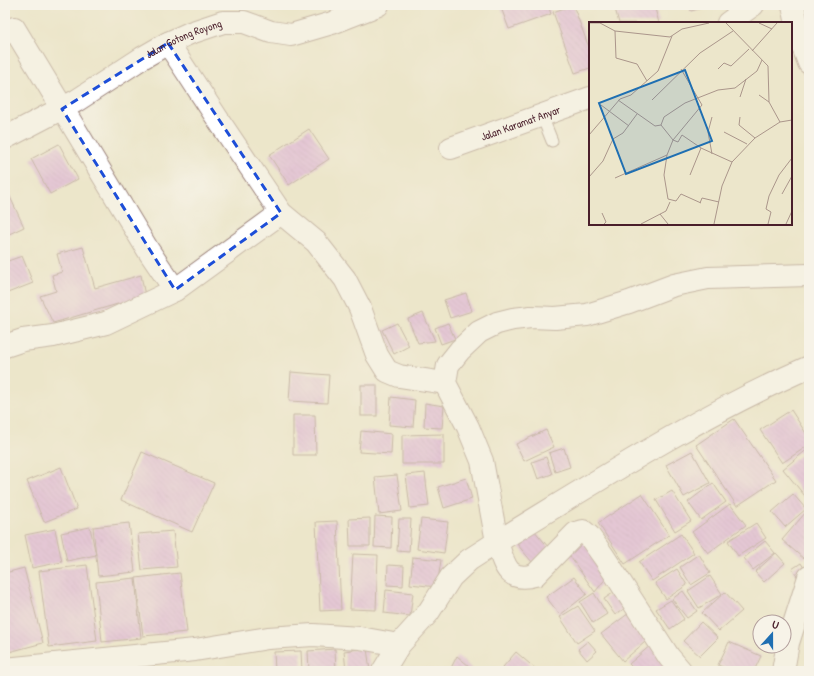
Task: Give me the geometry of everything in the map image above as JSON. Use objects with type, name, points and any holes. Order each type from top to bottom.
[{"type":"street","name":"Jalan Gotong Royong","points":[[5,138],[62,109],[168,43],[190,33],[223,22],[244,22],[271,32],[291,35],[332,23],[378,5]]},
{"type":"street","points":[[729,22],[753,5]]},
{"type":"street","points":[[793,5],[800,40],[809,63]]},
{"type":"street","points":[[14,28],[148,250],[175,290]]},
{"type":"street","points":[[168,43],[281,213],[316,242],[344,280],[360,308],[377,355],[387,371],[399,376],[445,383]]},
{"type":"street","name":"Jalan Karamat Anyar","points":[[451,148],[589,98]]},
{"type":"street","points":[[5,346],[23,340],[54,336],[106,323],[175,290],[281,213]]},
{"type":"street","points":[[681,671],[669,657],[604,557],[589,536],[583,531],[576,533],[536,575],[527,577],[513,575],[506,569],[497,542],[482,461],[468,427],[445,383],[448,365],[460,350],[479,332],[497,323],[513,319],[531,317],[555,318],[587,315],[629,302],[674,285],[708,278],[809,275]]},
{"type":"street","points":[[383,671],[399,645],[428,613],[451,577],[469,560],[651,449],[774,383],[809,367]]},
{"type":"street","points":[[783,671],[788,643],[809,577]]},
{"type":"street","points":[[5,669],[195,650],[268,638],[313,635],[360,638],[399,645]]},
{"type":"lane","points":[[542,116],[552,141]]},
{"type":"highlighted area","points":[[168,43],[281,213],[175,290],[62,109]]},
{"type":"building","points":[[500,5],[548,5],[551,14],[509,29]]},
{"type":"building","points":[[573,5],[589,47],[589,68],[575,73],[553,12]]},
{"type":"building","points":[[614,5],[654,5],[659,22],[619,22]]},
{"type":"building","points":[[689,5],[710,5],[710,6],[691,11]]},
{"type":"building","points":[[309,129],[329,159],[289,185],[269,155]]},
{"type":"building","points":[[59,144],[78,179],[50,194],[31,159]]},
{"type":"building","points":[[5,186],[24,227],[5,236]]},
{"type":"building","points":[[83,247],[95,288],[141,275],[145,296],[53,323],[40,296],[56,291],[52,275],[62,272],[57,254]]},
{"type":"building","points":[[22,256],[33,283],[5,294],[5,262]]},
{"type":"building","points":[[466,293],[472,311],[450,318],[444,300]]},
{"type":"building","points":[[423,313],[435,341],[418,343],[408,319]]},
{"type":"building","points":[[397,323],[409,346],[394,354],[382,330]]},
{"type":"building","points":[[448,323],[455,339],[441,344],[435,328]]},
{"type":"building","points":[[291,372],[329,375],[327,403],[289,401]]},
{"type":"building","points":[[361,385],[377,385],[377,416],[361,416]]},
{"type":"building","points":[[391,397],[415,400],[413,427],[389,425]]},
{"type":"building","points":[[425,403],[444,406],[442,428],[424,427]]},
{"type":"building","points":[[791,410],[809,438],[809,445],[782,463],[760,430]]},
{"type":"building","points":[[293,415],[315,415],[316,455],[293,455]]},
{"type":"building","points":[[734,419],[776,480],[737,506],[696,445]]},
{"type":"building","points":[[546,430],[554,447],[524,461],[516,444]]},
{"type":"building","points":[[361,431],[392,434],[391,454],[359,452]]},
{"type":"building","points":[[444,434],[444,464],[402,464],[402,435]]},
{"type":"building","points":[[564,448],[570,467],[555,472],[549,453]]},
{"type":"building","points":[[809,448],[809,501],[783,469]]},
{"type":"building","points":[[692,451],[710,483],[684,497],[666,465]]},
{"type":"building","points":[[142,452],[214,483],[192,532],[121,500]]},
{"type":"building","points":[[546,457],[552,474],[538,479],[532,462]]},
{"type":"building","points":[[61,467],[77,509],[44,522],[27,481]]},
{"type":"building","points":[[425,473],[429,506],[410,508],[406,475]]},
{"type":"building","points":[[397,475],[402,511],[379,514],[375,477]]},
{"type":"building","points":[[466,478],[472,499],[444,508],[438,487]]},
{"type":"building","points":[[713,483],[726,502],[701,520],[688,502]]},
{"type":"building","points":[[672,491],[691,521],[675,531],[656,500]]},
{"type":"building","points":[[642,494],[669,535],[625,564],[598,523]]},
{"type":"building","points":[[793,494],[806,509],[785,527],[772,512]]},
{"type":"building","points":[[730,504],[746,525],[708,553],[692,532]]},
{"type":"building","points":[[806,512],[809,514],[809,553],[804,559],[782,540]]},
{"type":"building","points":[[375,516],[392,517],[391,548],[374,547]]},
{"type":"building","points":[[370,518],[370,546],[350,546],[349,519]]},
{"type":"building","points":[[399,519],[411,519],[409,552],[397,551]]},
{"type":"building","points":[[421,519],[448,522],[444,553],[417,549]]},
{"type":"building","points":[[337,521],[341,610],[320,611],[316,522]]},
{"type":"building","points":[[129,523],[135,572],[98,576],[93,527]]},
{"type":"building","points":[[756,523],[766,538],[738,556],[728,541]]},
{"type":"building","points":[[90,527],[96,555],[67,561],[61,533]]},
{"type":"building","points":[[55,529],[62,562],[32,568],[25,535]]},
{"type":"building","points":[[534,530],[549,548],[532,562],[517,544]]},
{"type":"building","points":[[173,531],[177,567],[142,570],[138,534]]},
{"type":"building","points":[[681,534],[694,553],[652,581],[639,562]]},
{"type":"building","points":[[765,541],[775,553],[753,570],[744,558]]},
{"type":"building","points":[[586,542],[607,577],[595,592],[564,548]]},
{"type":"building","points":[[776,553],[785,563],[764,582],[755,572]]},
{"type":"building","points":[[353,554],[378,555],[376,610],[350,609]]},
{"type":"building","points":[[699,554],[710,573],[691,585],[680,567]]},
{"type":"building","points":[[413,557],[441,560],[437,587],[410,584]]},
{"type":"building","points":[[801,563],[807,573],[798,578],[792,569]]},
{"type":"building","points":[[87,565],[97,641],[49,647],[39,571]]},
{"type":"building","points":[[388,565],[404,566],[403,586],[387,585]]},
{"type":"building","points":[[24,568],[43,643],[5,653],[5,573]]},
{"type":"building","points":[[677,569],[687,585],[666,599],[655,583]]},
{"type":"building","points":[[180,573],[187,632],[143,636],[136,578]]},
{"type":"building","points":[[710,576],[722,594],[699,608],[688,591]]},
{"type":"building","points":[[574,577],[587,594],[560,615],[546,597]]},
{"type":"building","points":[[135,578],[141,638],[102,642],[96,582]]},
{"type":"building","points":[[386,590],[413,593],[410,616],[384,613]]},
{"type":"building","points":[[616,591],[630,605],[615,615],[604,599]]},
{"type":"building","points":[[683,591],[697,611],[687,618],[672,599]]},
{"type":"building","points":[[725,592],[742,611],[719,631],[702,613]]},
{"type":"building","points":[[594,593],[607,614],[593,623],[580,602]]},
{"type":"building","points":[[671,600],[684,619],[670,629],[656,609]]},
{"type":"building","points":[[578,606],[595,631],[577,643],[560,617]]},
{"type":"building","points":[[633,610],[652,636],[623,661],[601,634]]},
{"type":"building","points":[[701,622],[718,638],[700,656],[683,641]]},
{"type":"building","points":[[588,641],[597,651],[587,660],[578,649]]},
{"type":"building","points":[[729,642],[752,652],[752,654],[761,656],[754,671],[732,671],[718,665]]},
{"type":"building","points":[[652,644],[676,671],[656,671],[654,668],[650,671],[636,671],[629,664]]},
{"type":"building","points":[[367,648],[370,671],[346,671],[344,651]]},
{"type":"building","points":[[335,649],[336,671],[309,671],[308,651]]},
{"type":"building","points":[[301,651],[302,671],[275,671],[274,652]]},
{"type":"building","points":[[516,652],[538,671],[508,671],[503,667]]},
{"type":"building","points":[[457,656],[475,671],[450,670]]}]
